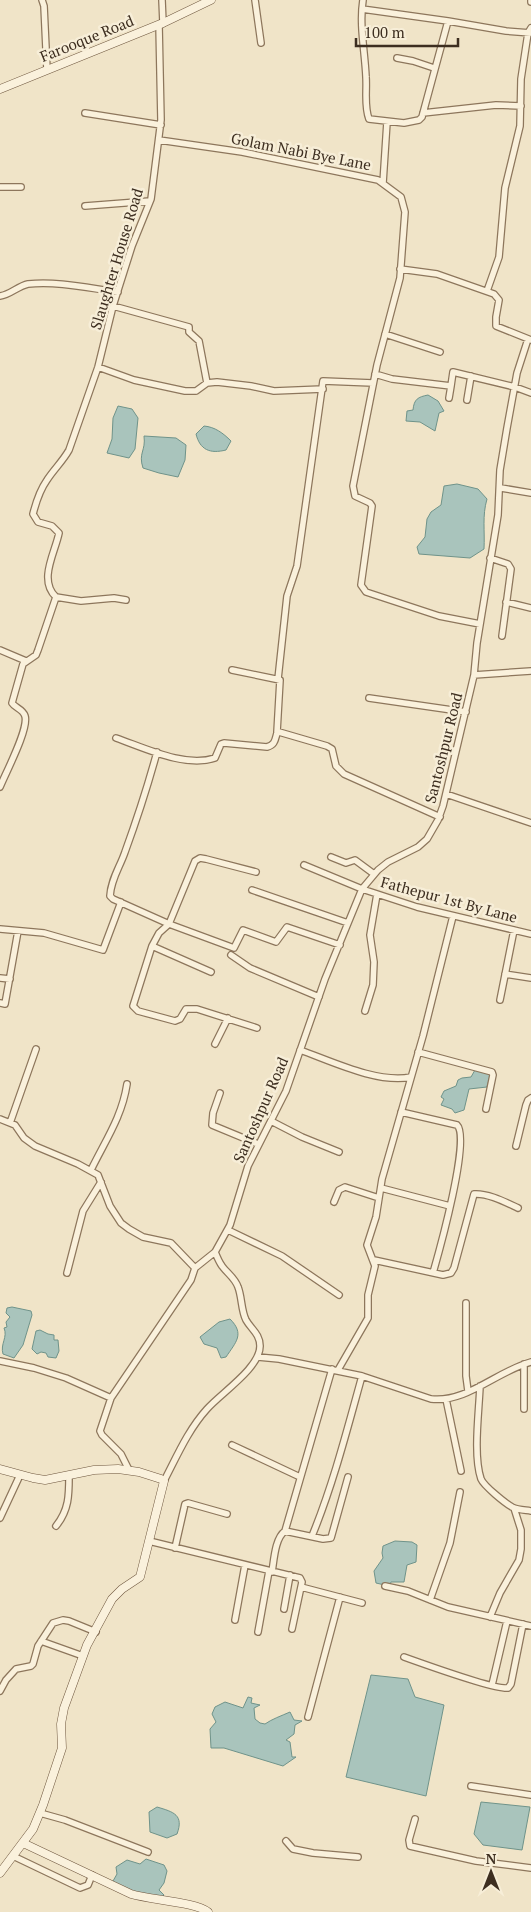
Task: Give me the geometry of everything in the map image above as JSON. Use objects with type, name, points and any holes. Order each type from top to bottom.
[{"type":"street","points":[[42,0],[44,6],[47,70]]},
{"type":"street","name":"Slaughter House Road","points":[[56,596],[48,586],[47,578],[59,533],[52,526],[38,522],[33,514],[40,491],[69,450],[98,366],[132,246],[150,201],[161,125],[162,0]]},
{"type":"street","name":"Farooque Road","points":[[0,89],[161,24],[211,0]]},
{"type":"street","points":[[254,0],[261,43]]},
{"type":"street","points":[[363,0],[367,89],[366,114],[369,119],[387,122],[413,122],[419,120],[423,112],[448,21]]},
{"type":"street","points":[[362,9],[506,31],[530,31],[521,79],[520,126],[505,188],[499,256],[487,291]]},
{"type":"street","points":[[397,58],[413,60],[434,68]]},
{"type":"street","points":[[423,112],[496,105],[521,106]]},
{"type":"street","points":[[85,113],[161,125]]},
{"type":"street","points":[[383,183],[387,122]]},
{"type":"street","name":"Golam Nabi Bye Lane","points":[[159,140],[242,152],[378,180],[401,197],[404,205],[405,224],[398,286],[375,374],[353,486],[355,496],[370,503],[372,506],[361,585],[362,590],[366,592],[439,616],[480,624]]},
{"type":"street","points":[[0,186],[21,187]]},
{"type":"street","points":[[85,206],[150,201]]},
{"type":"street","points":[[400,269],[437,274],[487,291],[498,297],[496,326],[530,340]]},
{"type":"street","points":[[0,296],[6,295],[27,284],[56,283],[118,292]]},
{"type":"street","points":[[114,306],[189,327],[189,332],[199,341],[208,383]]},
{"type":"street","points":[[385,334],[440,352]]},
{"type":"street","name":"Santoshpur Road","points":[[215,1252],[228,1230],[248,1166],[286,1091],[319,997],[362,888],[388,862],[418,847],[427,839],[440,817],[474,675],[480,624],[498,516],[501,488],[500,470],[514,387],[530,340]]},
{"type":"street","points":[[98,366],[134,380],[185,391],[196,391],[208,383],[217,382],[252,386],[274,391],[322,389]]},
{"type":"street","points":[[449,398],[453,372],[531,393]]},
{"type":"street","points":[[375,374],[392,379],[451,386]]},
{"type":"street","points":[[466,400],[471,376]]},
{"type":"street","points":[[116,738],[187,761],[210,760],[216,756],[220,744],[224,743],[267,748],[271,746],[277,732],[281,684],[278,679],[287,596],[297,566],[322,381],[373,383]]},
{"type":"street","points":[[501,488],[531,493]]},
{"type":"street","points":[[490,558],[510,566],[502,636]]},
{"type":"street","points":[[0,787],[25,731],[26,718],[12,703],[23,664],[36,655],[56,596],[81,601],[114,598],[126,600]]},
{"type":"street","points":[[506,602],[531,608]]},
{"type":"street","points":[[0,650],[26,661]]},
{"type":"street","points":[[232,670],[278,679]]},
{"type":"street","points":[[474,675],[531,671]]},
{"type":"street","points":[[369,698],[466,712]]},
{"type":"street","points":[[277,732],[327,746],[332,749],[336,766],[344,774],[440,817]]},
{"type":"street","points":[[157,752],[132,834],[124,856],[115,872],[110,896],[169,924],[234,948],[243,930],[276,942],[287,927],[340,946]]},
{"type":"street","points":[[446,794],[531,823]]},
{"type":"street","points":[[331,857],[346,863],[355,860],[374,874]]},
{"type":"street","points":[[256,872],[206,859],[197,859],[169,924],[159,932],[152,946],[133,1002],[134,1010],[175,1021],[180,1019],[184,1011],[190,1008],[258,1028]]},
{"type":"street","name":"Fathepur 1st By Lane","points":[[304,864],[417,908],[531,934]]},
{"type":"street","points":[[252,890],[348,923]]},
{"type":"street","points":[[365,1011],[373,985],[374,962],[370,935],[377,894]]},
{"type":"street","points":[[0,929],[44,932],[103,950],[121,902]]},
{"type":"street","points":[[258,1632],[270,1572],[279,1539],[285,1531],[300,1477],[335,1370],[368,1318],[368,1295],[374,1273],[374,1260],[368,1252],[367,1245],[376,1217],[380,1188],[453,916]]},
{"type":"street","points":[[500,1000],[514,930]]},
{"type":"street","points":[[0,1003],[5,1004],[18,931]]},
{"type":"street","points":[[152,946],[211,972]]},
{"type":"street","points":[[231,955],[250,968],[319,997]]},
{"type":"street","points":[[505,974],[531,978]]},
{"type":"street","points":[[0,978],[10,979]]},
{"type":"street","points":[[215,1044],[228,1018]]},
{"type":"street","points":[[10,1123],[36,1049]]},
{"type":"street","points":[[300,1050],[366,1074],[401,1079],[411,1077]]},
{"type":"street","points":[[418,1052],[492,1072],[486,1109]]},
{"type":"street","points":[[91,1170],[119,1116],[127,1084]]},
{"type":"street","points":[[220,1093],[213,1113],[212,1125],[258,1144]]},
{"type":"street","points":[[516,1146],[526,1105],[531,1098]]},
{"type":"street","points":[[401,1112],[459,1127],[461,1140],[450,1206],[443,1240],[433,1273]]},
{"type":"street","points":[[1,1120],[15,1124],[24,1138],[35,1146],[91,1170],[98,1175],[110,1206],[121,1223],[143,1237],[171,1242],[194,1268]]},
{"type":"street","points":[[271,1121],[302,1137],[339,1152]]},
{"type":"street","points":[[66,1273],[83,1211],[102,1182]]},
{"type":"street","points":[[334,1202],[339,1190],[345,1187],[379,1198]]},
{"type":"street","points":[[380,1188],[450,1206]]},
{"type":"street","points":[[374,1260],[443,1275],[451,1273],[474,1194],[482,1194],[518,1208]]},
{"type":"street","points":[[228,1230],[282,1256],[339,1295]]},
{"type":"street","points":[[1,1870],[23,1844],[33,1829],[40,1813],[62,1748],[61,1724],[64,1708],[83,1656],[112,1599],[122,1589],[140,1577],[164,1481],[186,1438],[197,1422],[207,1409],[233,1385],[258,1357],[259,1340],[245,1318],[238,1287],[235,1280],[221,1265],[215,1252],[194,1268],[191,1280],[111,1398],[100,1431],[121,1454],[128,1470]]},
{"type":"street","points":[[466,1303],[466,1376],[468,1391]]},
{"type":"street","points":[[258,1357],[279,1359],[362,1376],[431,1398],[446,1399],[480,1386],[531,1362]]},
{"type":"street","points":[[0,1361],[34,1368],[66,1378],[111,1398]]},
{"type":"street","points":[[524,1364],[524,1409]]},
{"type":"street","points":[[312,1536],[328,1494],[362,1376]]},
{"type":"street","points":[[480,1386],[478,1437],[481,1479],[486,1486],[514,1508],[531,1511]]},
{"type":"street","points":[[446,1399],[461,1471]]},
{"type":"street","points":[[232,1445],[300,1477]]},
{"type":"street","points":[[0,1469],[45,1480],[100,1469],[128,1470],[164,1481]]},
{"type":"street","points":[[0,1518],[20,1475]]},
{"type":"street","points":[[56,1526],[63,1518],[69,1502],[69,1476]]},
{"type":"street","points":[[285,1531],[323,1539],[331,1538],[348,1477]]},
{"type":"street","points":[[430,1600],[450,1543],[460,1492]]},
{"type":"street","points":[[175,1548],[185,1504],[192,1504],[227,1514]]},
{"type":"street","points":[[490,1617],[500,1593],[519,1560],[521,1530],[514,1508]]},
{"type":"street","points":[[148,1541],[302,1580],[292,1629]]},
{"type":"street","points":[[235,1620],[245,1566]]},
{"type":"street","points":[[284,1609],[290,1576]]},
{"type":"street","points":[[385,1586],[408,1591],[448,1607],[531,1626]]},
{"type":"street","points":[[301,1587],[362,1603]]},
{"type":"street","points":[[308,1717],[340,1597]]},
{"type":"street","points":[[0,1691],[13,1672],[33,1664],[41,1641],[53,1623],[63,1620],[96,1632]]},
{"type":"street","points":[[492,1685],[507,1621]]},
{"type":"street","points":[[404,1657],[492,1685],[508,1688],[511,1684],[523,1624]]},
{"type":"street","points":[[41,1641],[83,1656]]},
{"type":"street","points":[[471,1786],[531,1795]]},
{"type":"street","points":[[40,1813],[72,1822],[148,1852]]},
{"type":"street","points":[[415,1819],[409,1840],[410,1846],[476,1860],[531,1868]]},
{"type":"street","points":[[286,1841],[293,1849],[313,1853],[358,1857]]},
{"type":"street","points":[[23,1844],[137,1896],[194,1905],[202,1907],[208,1912]]},
{"type":"street","points":[[13,1856],[80,1888],[88,1885],[92,1875]]},
{"type":"water","points":[[428,395],[438,401],[444,411],[439,413],[435,431],[420,422],[406,421],[407,411],[413,410],[417,399]]},
{"type":"water","points":[[118,406],[132,409],[138,418],[135,449],[129,458],[107,453],[112,439],[113,418]]},
{"type":"water","points":[[204,426],[219,431],[231,441],[226,450],[211,451],[200,444],[196,434]]},
{"type":"water","points":[[144,436],[176,438],[186,445],[185,460],[178,477],[143,468],[141,459]]},
{"type":"water","points":[[457,484],[478,489],[487,499],[484,518],[484,549],[470,558],[419,554],[417,547],[425,537],[427,519],[431,512],[441,505],[444,486]]},
{"type":"water","points":[[475,1070],[484,1071],[490,1076],[487,1087],[469,1089],[464,1110],[455,1113],[452,1109],[441,1105],[444,1099],[441,1097],[444,1091],[456,1086],[458,1080],[471,1077]]},
{"type":"water","points":[[12,1307],[31,1311],[32,1315],[23,1345],[14,1358],[3,1354],[2,1350],[5,1334],[4,1328],[7,1327],[6,1322],[10,1317],[6,1313],[7,1308]]},
{"type":"water","points":[[230,1319],[235,1324],[238,1334],[233,1347],[226,1357],[221,1358],[217,1348],[204,1344],[200,1337],[219,1322]]},
{"type":"water","points":[[40,1330],[54,1335],[54,1340],[58,1340],[59,1351],[56,1358],[48,1357],[46,1353],[41,1352],[37,1354],[32,1349],[36,1331]]},
{"type":"water","points":[[395,1541],[412,1542],[417,1545],[416,1562],[407,1565],[404,1582],[391,1582],[389,1586],[376,1583],[374,1571],[383,1558],[383,1546]]},
{"type":"water","points":[[371,1675],[408,1679],[415,1697],[444,1705],[426,1796],[346,1777]]},
{"type":"water","points":[[248,1697],[252,1698],[251,1703],[260,1705],[254,1708],[255,1719],[260,1723],[265,1724],[290,1712],[294,1720],[302,1721],[295,1725],[294,1734],[286,1740],[290,1742],[292,1757],[296,1757],[283,1766],[224,1748],[211,1748],[210,1729],[216,1722],[212,1714],[215,1707],[225,1702],[243,1708]]},
{"type":"water","points":[[481,1802],[530,1807],[522,1850],[483,1845],[474,1834]]},
{"type":"water","points":[[157,1807],[176,1815],[179,1822],[177,1834],[167,1838],[150,1832],[149,1812]]},
{"type":"water","points":[[146,1859],[164,1865],[167,1871],[164,1883],[159,1890],[164,1895],[162,1897],[147,1898],[115,1886],[113,1881],[117,1874],[116,1867],[127,1860],[140,1864]]}]
